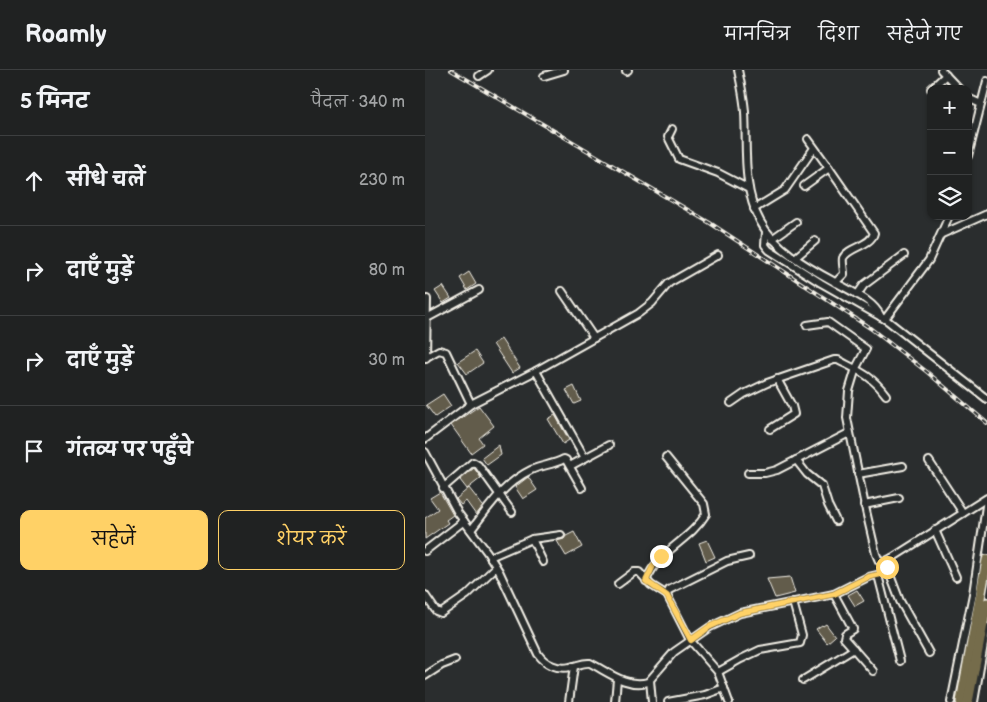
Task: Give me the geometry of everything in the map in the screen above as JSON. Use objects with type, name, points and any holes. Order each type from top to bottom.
[{"type":"highway","points":[[961,702],[987,560]]},
{"type":"highway","points":[[968,702],[987,603]]},
{"type":"street","points":[[479,76],[488,70]]},
{"type":"street","points":[[544,76],[565,70]]},
{"type":"street","points":[[738,70],[744,99],[749,189],[754,209],[767,232],[772,239],[796,257],[875,307],[883,318]]},
{"type":"street","points":[[934,85],[944,73],[955,85]]},
{"type":"street","points":[[972,140],[987,81]]},
{"type":"street","points":[[972,100],[981,104]]},
{"type":"street","points":[[672,129],[668,137],[679,159],[718,173],[749,189]]},
{"type":"street","points":[[807,140],[874,231],[871,239],[845,256],[843,260],[844,274],[835,283]]},
{"type":"street","points":[[754,209],[783,192],[814,148]]},
{"type":"street","points":[[804,186],[829,168]]},
{"type":"street","points":[[942,234],[987,214]]},
{"type":"street","points":[[883,318],[924,267],[947,220]]},
{"type":"street","points":[[772,239],[796,222]]},
{"type":"street","points":[[767,232],[765,245],[769,250],[851,301],[883,318],[987,399]]},
{"type":"street","points":[[796,257],[815,241]]},
{"type":"street","points":[[425,439],[471,404],[536,371],[647,307],[665,286],[718,255]]},
{"type":"street","points":[[857,295],[864,285],[904,255]]},
{"type":"street","points":[[427,318],[479,290]]},
{"type":"street","points":[[562,291],[593,338]]},
{"type":"street","points":[[425,358],[427,299]]},
{"type":"street","points":[[807,325],[828,322],[864,347],[866,351],[856,368],[849,391],[847,406],[849,433],[878,559],[884,562],[892,558],[987,498]]},
{"type":"street","points":[[425,358],[439,350],[446,352],[471,404]]},
{"type":"street","points":[[731,403],[744,394],[777,379],[833,360],[838,360],[856,368],[872,378],[885,395]]},
{"type":"street","points":[[536,371],[585,458]]},
{"type":"street","points":[[770,429],[794,414],[792,406],[777,379]]},
{"type":"street","points":[[748,472],[771,472],[849,433]]},
{"type":"street","points":[[570,466],[609,445]]},
{"type":"street","points":[[425,452],[443,488],[464,521],[491,557],[538,654],[542,660],[552,666],[567,668],[590,663],[617,679],[643,684],[649,680],[674,652],[709,627],[733,615],[834,594],[868,577],[883,572],[892,558]]},
{"type":"street","points":[[646,581],[656,562],[691,532],[706,514],[704,504],[667,457]]},
{"type":"street","points":[[471,530],[499,493],[515,479],[540,466],[553,464],[564,459],[582,488]]},
{"type":"street","points":[[796,460],[807,474],[822,486],[836,521]]},
{"type":"street","points":[[929,461],[963,513]]},
{"type":"street","points":[[443,488],[473,462],[512,512]]},
{"type":"street","points":[[858,474],[903,466]]},
{"type":"street","points":[[865,505],[899,498]]},
{"type":"street","points":[[951,702],[973,594],[987,498]]},
{"type":"street","points":[[425,550],[464,521]]},
{"type":"street","points":[[935,530],[956,577]]},
{"type":"street","points":[[491,557],[532,539],[561,535]]},
{"type":"street","points":[[532,539],[543,562]]},
{"type":"street","points":[[667,596],[669,590],[721,564],[736,558],[749,556]]},
{"type":"street","points":[[425,595],[436,612],[441,613],[467,595],[496,566]]},
{"type":"street","points":[[887,567],[900,601],[929,653]]},
{"type":"street","points":[[618,584],[637,572],[667,596],[691,640],[718,672],[729,702]]},
{"type":"street","points":[[878,575],[900,661]]},
{"type":"street","points":[[834,594],[853,629],[844,637],[873,671]]},
{"type":"street","points":[[718,672],[741,658],[760,650],[800,643],[802,635],[793,602]]},
{"type":"street","points":[[974,702],[983,665],[987,627]]},
{"type":"street","points":[[803,680],[854,649]]},
{"type":"street","points":[[425,676],[442,665],[455,660]]},
{"type":"street","points":[[569,702],[574,666]]},
{"type":"street","points":[[615,702],[617,679]]},
{"type":"street","points":[[649,680],[652,702]]},
{"type":"street","points":[[668,702],[705,695],[724,688]]},
{"type":"building","points":[[469,272],[476,284],[467,290],[460,278]]},
{"type":"building","points":[[443,286],[451,298],[443,303],[435,291]]},
{"type":"building","points":[[501,339],[520,368],[512,373],[493,344]]},
{"type":"building","points":[[475,351],[483,363],[467,374],[458,362]]},
{"type":"building","points":[[574,386],[581,401],[574,404],[566,390]]},
{"type":"building","points":[[443,394],[451,406],[435,417],[426,405]]},
{"type":"building","points":[[479,406],[494,426],[479,438],[483,444],[471,453],[451,425]]},
{"type":"building","points":[[555,415],[569,440],[563,444],[548,419]]},
{"type":"building","points":[[499,445],[501,455],[487,465],[482,458]]},
{"type":"building","points":[[474,468],[481,478],[467,489],[460,480]]},
{"type":"building","points":[[528,477],[537,490],[523,499],[515,487]]},
{"type":"building","points":[[469,488],[483,506],[476,515],[466,501],[461,505],[456,499]]},
{"type":"building","points":[[440,492],[453,515],[446,520],[448,523],[425,539],[425,518],[438,509],[430,498]]},
{"type":"building","points":[[574,532],[582,547],[566,556],[557,541],[564,539]]},
{"type":"building","points":[[707,540],[715,557],[706,561],[699,543]]},
{"type":"building","points":[[790,577],[795,593],[775,598],[767,579]]},
{"type":"building","points":[[857,590],[864,601],[855,606],[848,595]]},
{"type":"building","points":[[826,624],[835,636],[827,643],[816,629]]},
{"type":"railway","points":[[451,70],[710,223],[870,328],[927,372],[987,423]]},
{"type":"route","points":[[661,556],[650,571],[646,581],[667,596],[691,640],[709,627],[733,615],[778,604],[834,594],[868,577],[881,574],[887,567]]}]
